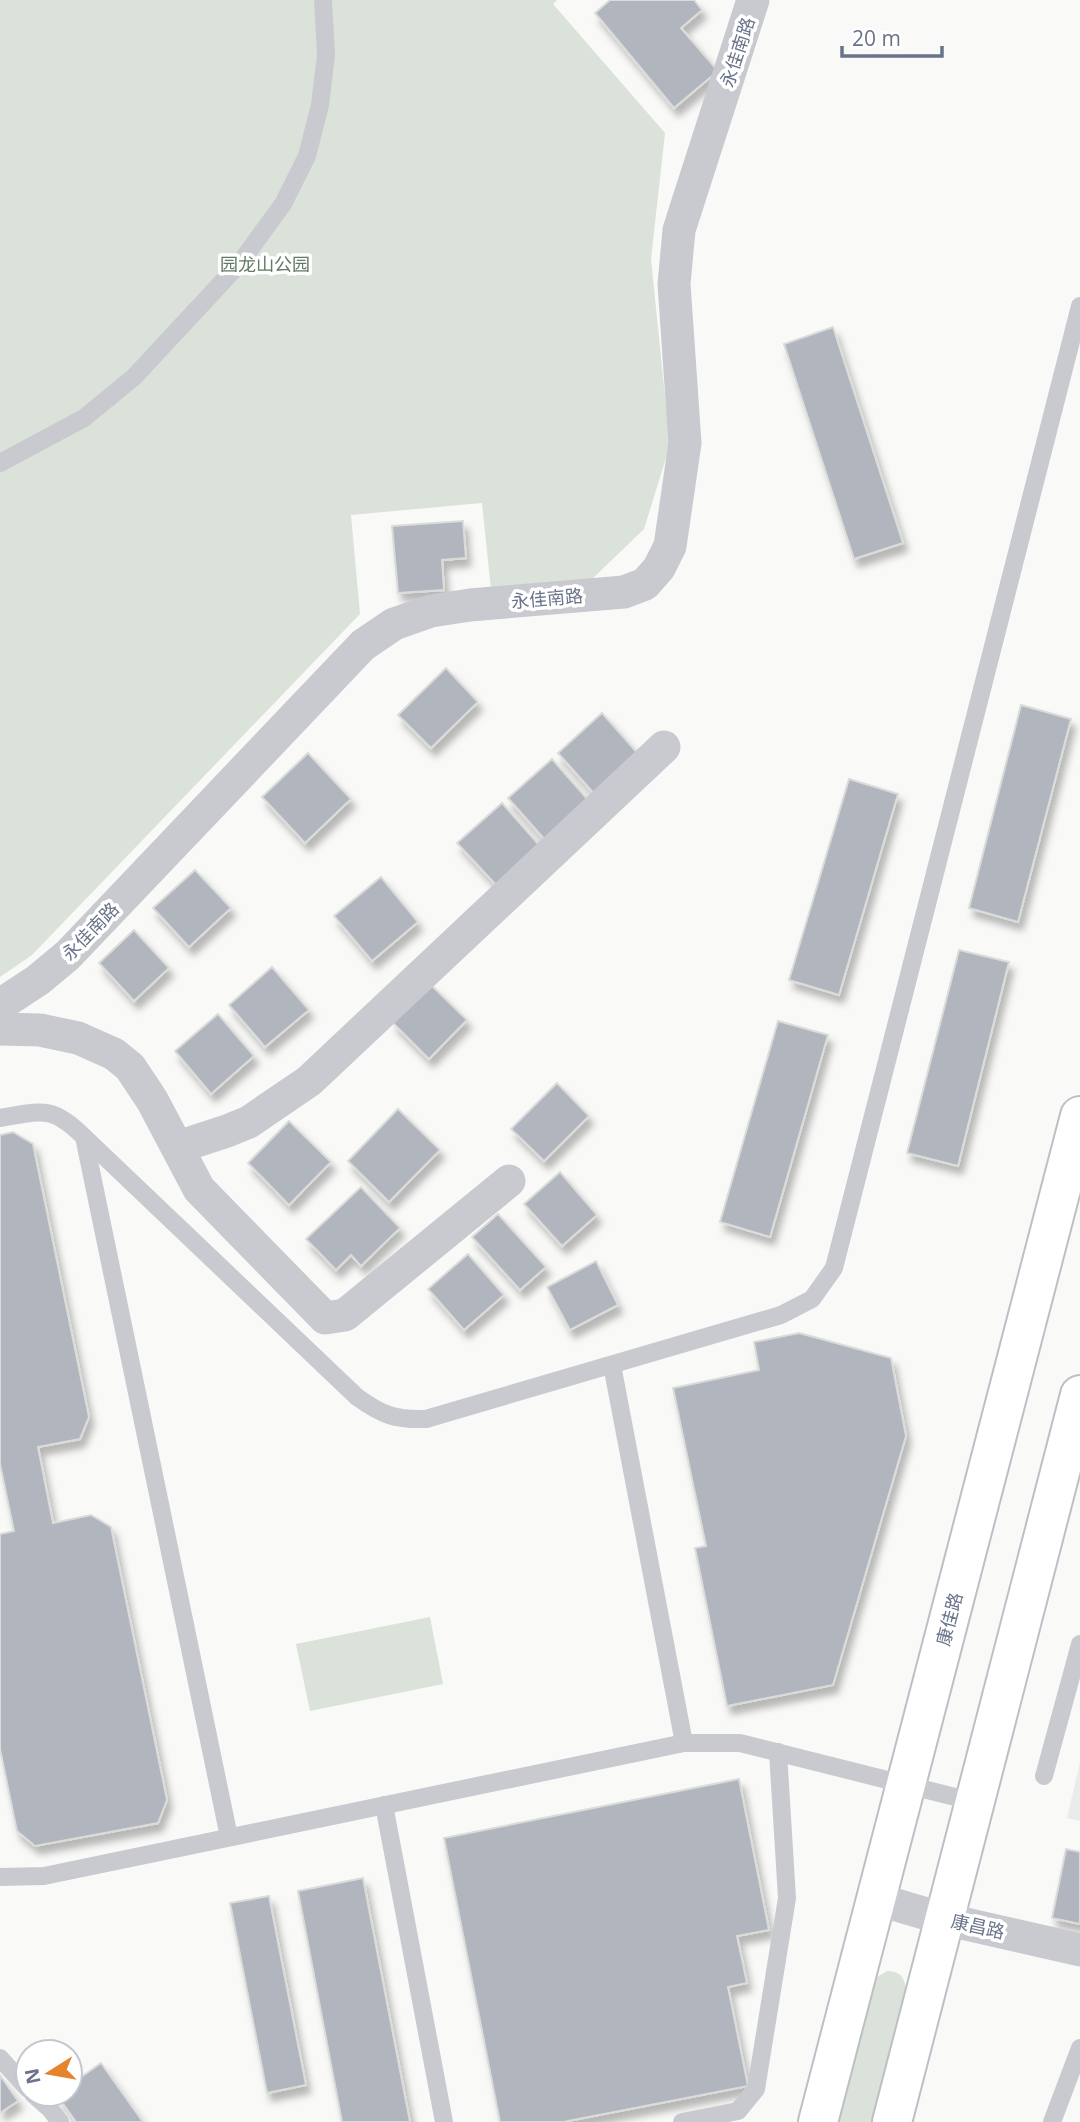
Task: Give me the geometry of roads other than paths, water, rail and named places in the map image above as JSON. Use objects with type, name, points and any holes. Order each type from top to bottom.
[{"type":"street","name":"永佳南路","points":[[0,1005],[38,980],[68,955],[363,645],[394,624],[431,611],[470,605],[624,592],[645,584],[659,568],[670,546],[685,443],[674,284],[679,230],[753,0]]},
{"type":"street","points":[[178,1147],[249,1122],[309,1081],[664,747]]},
{"type":"street","points":[[0,1029],[23,1028],[78,1038],[114,1054],[130,1067],[142,1082],[200,1189],[325,1318],[345,1315],[509,1181]]},
{"type":"street","name":"康佳路","points":[[818,2122],[1080,1116]]},
{"type":"street","points":[[892,2122],[1080,1395]]},
{"type":"street","name":"康昌路","points":[[876,1899],[944,1919],[1080,1950]]},
{"type":"lane","points":[[0,463],[84,418],[134,377],[240,263],[283,204],[307,156],[320,105],[326,55],[323,0]]},
{"type":"lane","points":[[0,1118],[42,1111],[66,1119],[356,1397],[379,1413],[402,1420],[426,1419],[612,1365],[780,1315],[812,1299],[834,1268],[1080,306]]},
{"type":"lane","points":[[84,1137],[229,1837]]},
{"type":"lane","points":[[612,1365],[684,1743]]},
{"type":"lane","points":[[1044,1776],[1080,1644]]},
{"type":"lane","points":[[0,1877],[44,1876],[684,1743],[740,1743],[975,1802]]},
{"type":"lane","points":[[682,2122],[738,2111],[756,2089],[787,1898],[778,1752]]},
{"type":"lane","points":[[384,1805],[444,2122]]},
{"type":"lane","points":[[1052,2122],[1080,2048]]},
{"type":"lane","points":[[0,2058],[14,2074]]},
{"type":"lane","points":[[49,2108],[60,2122]]},
{"type":"park label","name":"园龙山公园","points":[[265,264]]}]
